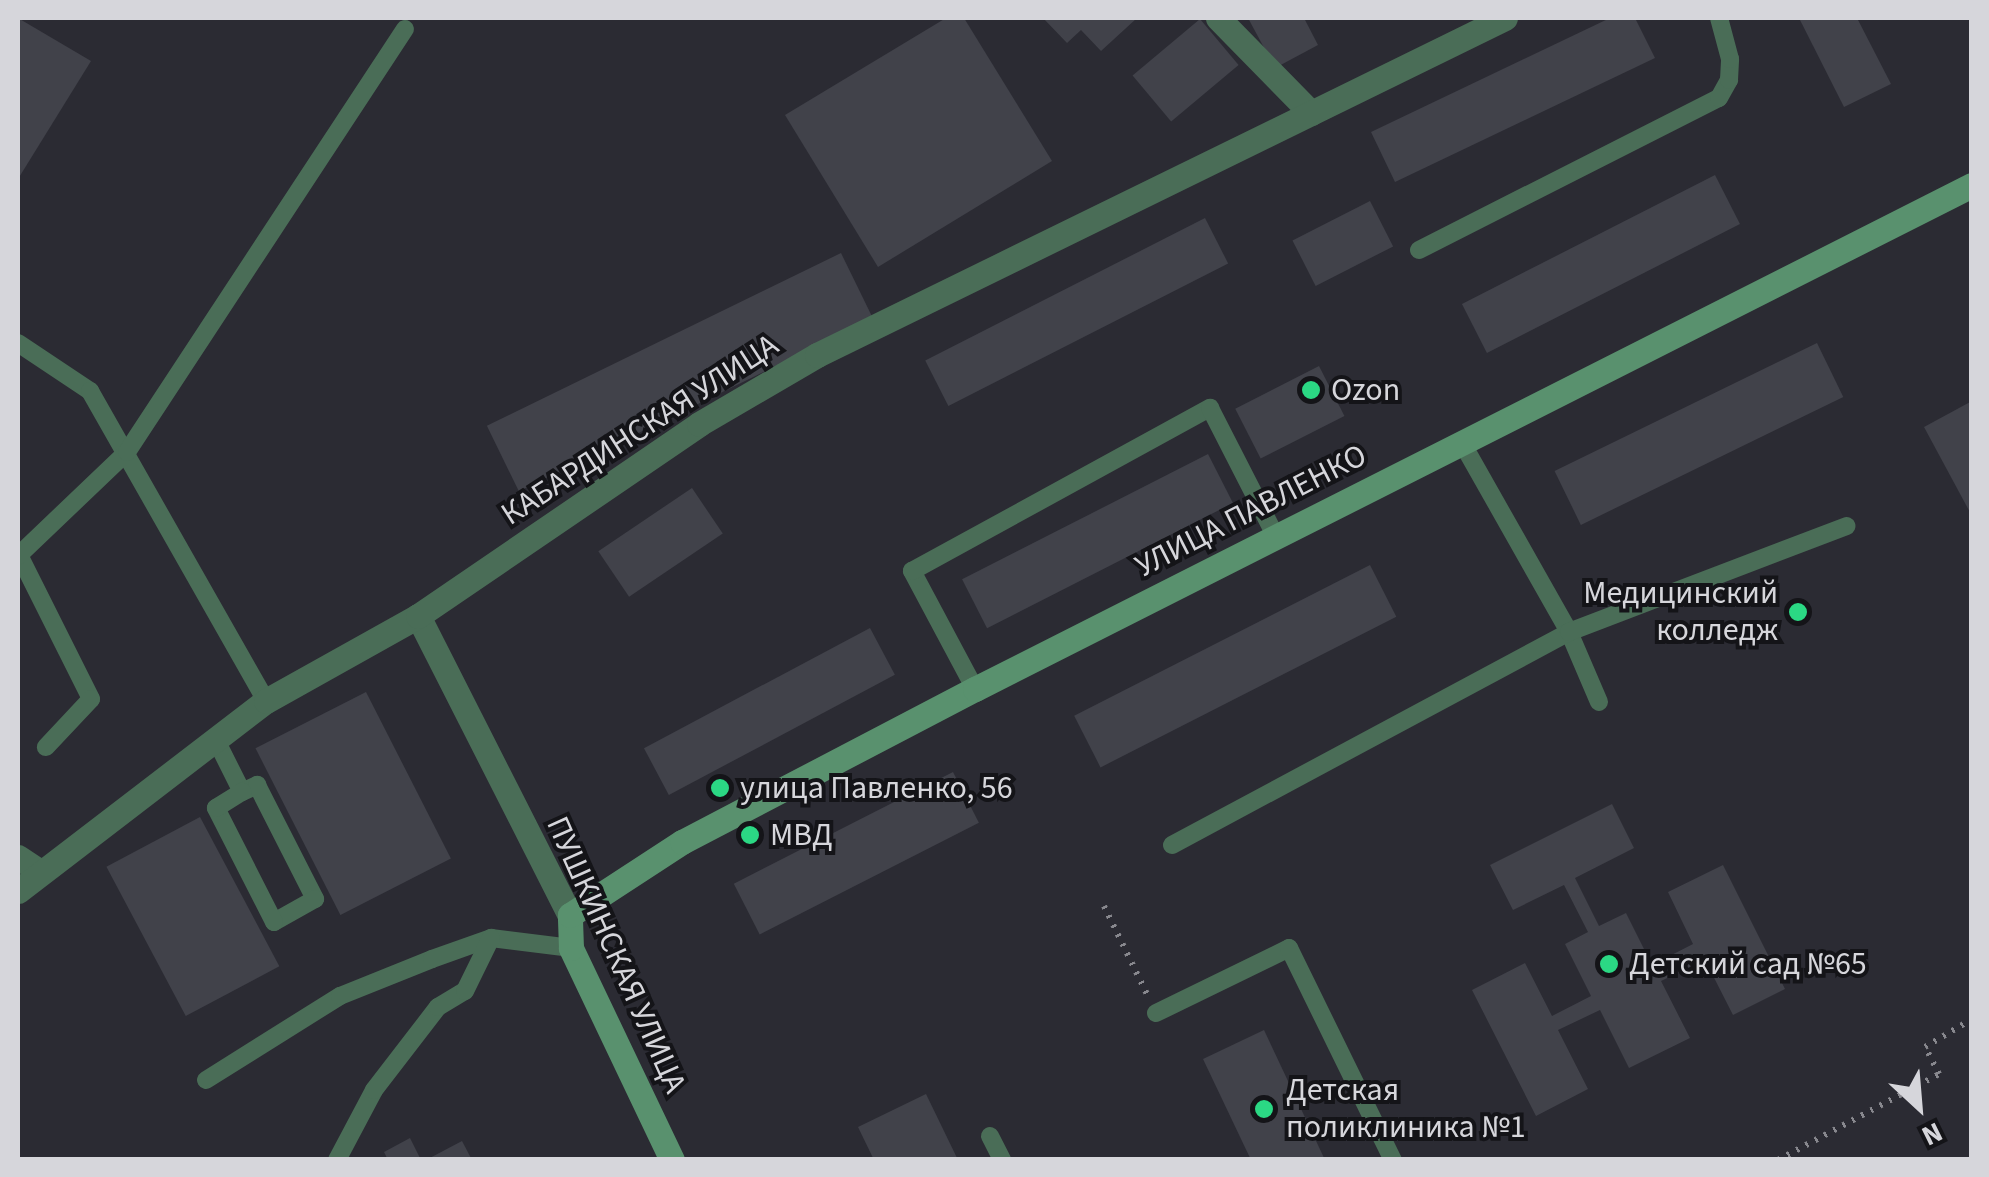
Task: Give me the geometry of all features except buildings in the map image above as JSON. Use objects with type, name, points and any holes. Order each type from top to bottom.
[{"type":"main road","name":"УЛИЦА ПАВЛЕНКО","points":[[570,915],[682,842],[975,689],[1972,184]]},
{"type":"main road","name":"ПУШКИНСКАЯ УЛИЦА","points":[[570,915],[571,948],[672,1160]]},
{"type":"street","points":[[1218,18],[1311,113]]},
{"type":"street","name":"КАБАРДИНСКАЯ УЛИЦА","points":[[18,892],[28,864],[266,700],[418,616],[699,424],[817,354],[1505,18]]},
{"type":"street","name":"ПУШКИНСКАЯ УЛИЦА","points":[[418,616],[570,915]]},
{"type":"lane","points":[[1419,250],[1719,98],[1729,80],[1730,59],[1720,18]]},
{"type":"lane","points":[[46,747],[90,698],[18,556],[127,452],[405,29]]},
{"type":"lane","points":[[18,343],[90,391],[266,700]]},
{"type":"lane","points":[[975,689],[912,571],[1210,408],[1275,535]]},
{"type":"lane","points":[[1461,441],[1569,632],[1599,702]]},
{"type":"lane","points":[[1172,845],[1569,632],[1846,526]]},
{"type":"lane","points":[[215,738],[242,792]]},
{"type":"lane","points":[[258,784],[315,900],[274,922],[216,808],[242,792],[258,784]]},
{"type":"lane","points":[[206,1080],[340,996],[491,938],[571,948]]},
{"type":"lane","points":[[337,1160],[374,1090],[438,1008],[465,991],[491,938]]},
{"type":"lane","points":[[1156,1013],[1289,948],[1393,1160]]},
{"type":"lane","points":[[990,1136],[1002,1160]]},
{"type":"path","points":[[1104,906],[1156,1013]]},
{"type":"path","points":[[1778,1160],[1939,1074],[1925,1047],[1972,1019]]},
{"type":"place","name":"Ozon","points":[[1311,390]]},
{"type":"place","name":"Медицинский колледж","points":[[1798,612]]},
{"type":"place","name":"улица Павленко, 56","points":[[720,788]]},
{"type":"place","name":"МВД","points":[[750,835]]},
{"type":"place","name":"Детский сад №65","points":[[1609,964]]},
{"type":"place","name":"Детская поликлиника №1","points":[[1264,1109]]}]
